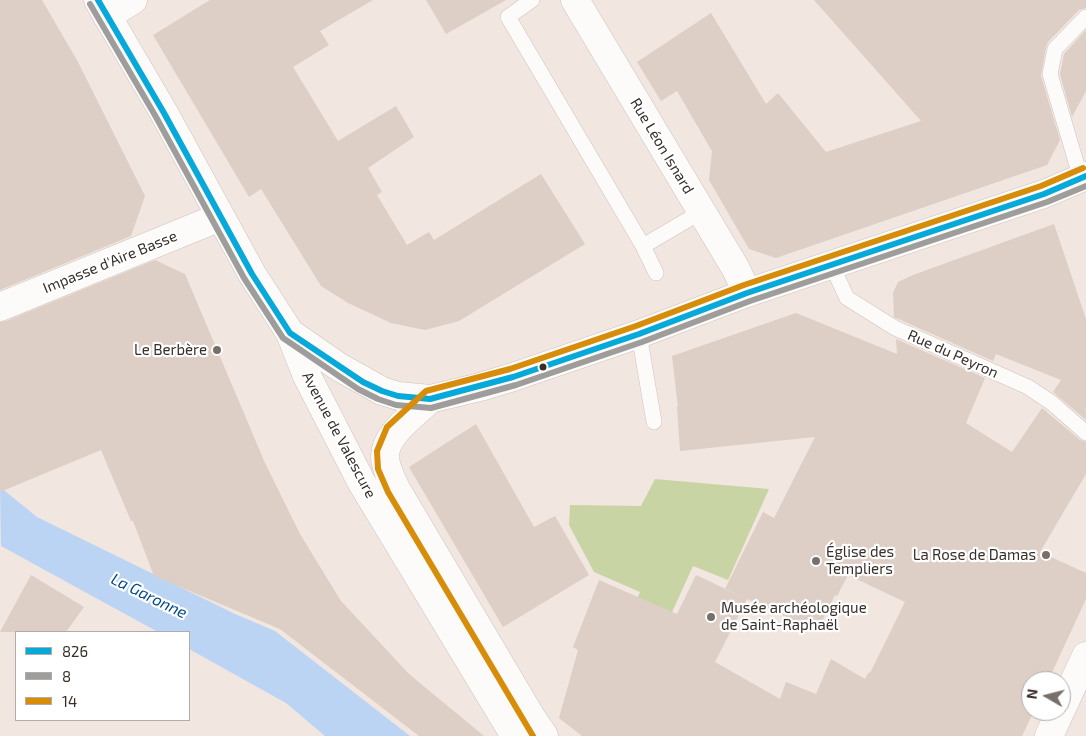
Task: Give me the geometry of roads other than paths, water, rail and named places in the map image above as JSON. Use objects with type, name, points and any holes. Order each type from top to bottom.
[{"type":"main road","points":[[103,8],[133,0]]},
{"type":"main road","name":"Rue Léon Isnard","points":[[575,0],[736,269],[747,293]]},
{"type":"main road","name":"Avenue de Valescure","points":[[103,8],[164,113],[252,274],[290,332],[307,376],[362,483],[515,736]]},
{"type":"main road","points":[[290,332],[338,367],[382,391],[398,396],[430,399],[513,378],[639,334],[747,293],[1044,194],[1084,178]]},
{"type":"main road","name":"Impasse d'Aire Basse","points":[[0,307],[220,217]]},
{"type":"main road","points":[[430,399],[394,433],[385,454],[386,466],[396,489],[544,736]]},
{"type":"main road","points":[[1049,736],[1086,656]]},
{"type":"lane","points":[[532,0],[508,17],[643,246],[656,274]]},
{"type":"lane","points":[[1084,178],[1050,74],[1055,49],[1086,17]]},
{"type":"lane","points":[[643,246],[702,212]]},
{"type":"lane","name":"Rue du Peyron","points":[[832,266],[848,298],[895,328],[1028,388],[1052,403],[1086,433]]},
{"type":"lane","points":[[639,334],[654,422]]},
{"type":"water","name":"La Garonne","points":[[0,487],[37,517],[235,614],[275,631],[410,736],[325,736],[286,703],[190,650],[190,631],[156,631],[1,546]]},
{"type":"place","name":"Le Berbère","points":[[217,350]]},
{"type":"place","name":"La Rose de Damas","points":[[1046,555]]},
{"type":"place","name":"Église des Templiers","points":[[816,561]]},
{"type":"place","name":"Musée archéologique de Saint-Raphaël","points":[[711,617]]}]
